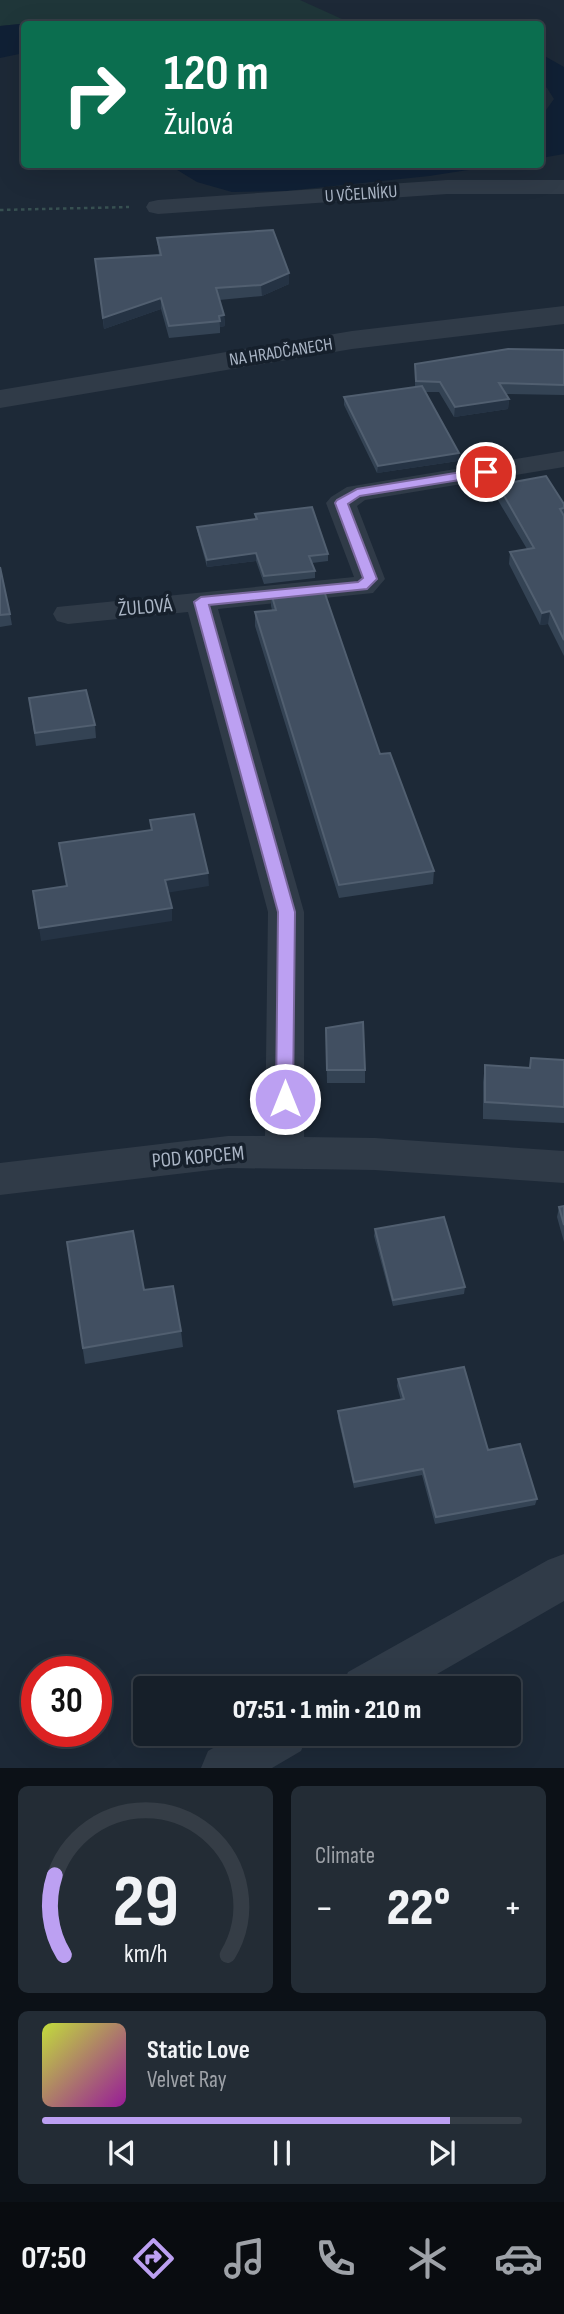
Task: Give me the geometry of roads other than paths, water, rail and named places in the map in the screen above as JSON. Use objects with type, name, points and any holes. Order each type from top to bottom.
[{"type":"street","name":"U VČELNÍKU","points":[[158,207],[447,187],[564,187]]},
{"type":"street","name":"NA HRADČANECH","points":[[0,399],[400,333],[482,321],[564,315]]},
{"type":"street","name":"ŽULOVÁ","points":[[68,614],[362,586],[370,579],[341,503],[357,493],[564,459]]},
{"type":"street","points":[[201,602],[286,912],[284,1152]]},
{"type":"street","name":"POD KOPCEM","points":[[0,1179],[228,1152],[375,1154],[564,1167]]},
{"type":"street","points":[[388,1676],[564,1576]]},
{"type":"street","points":[[225,1768],[263,1746]]},
{"type":"water","points":[[21,24],[21,54],[0,58],[0,26]]},
{"type":"water","points":[[544,56],[564,67],[564,154],[544,157],[544,113],[554,99],[544,86]]},
{"type":"water","points":[[174,168],[481,168],[286,191],[232,192],[197,182]]}]
